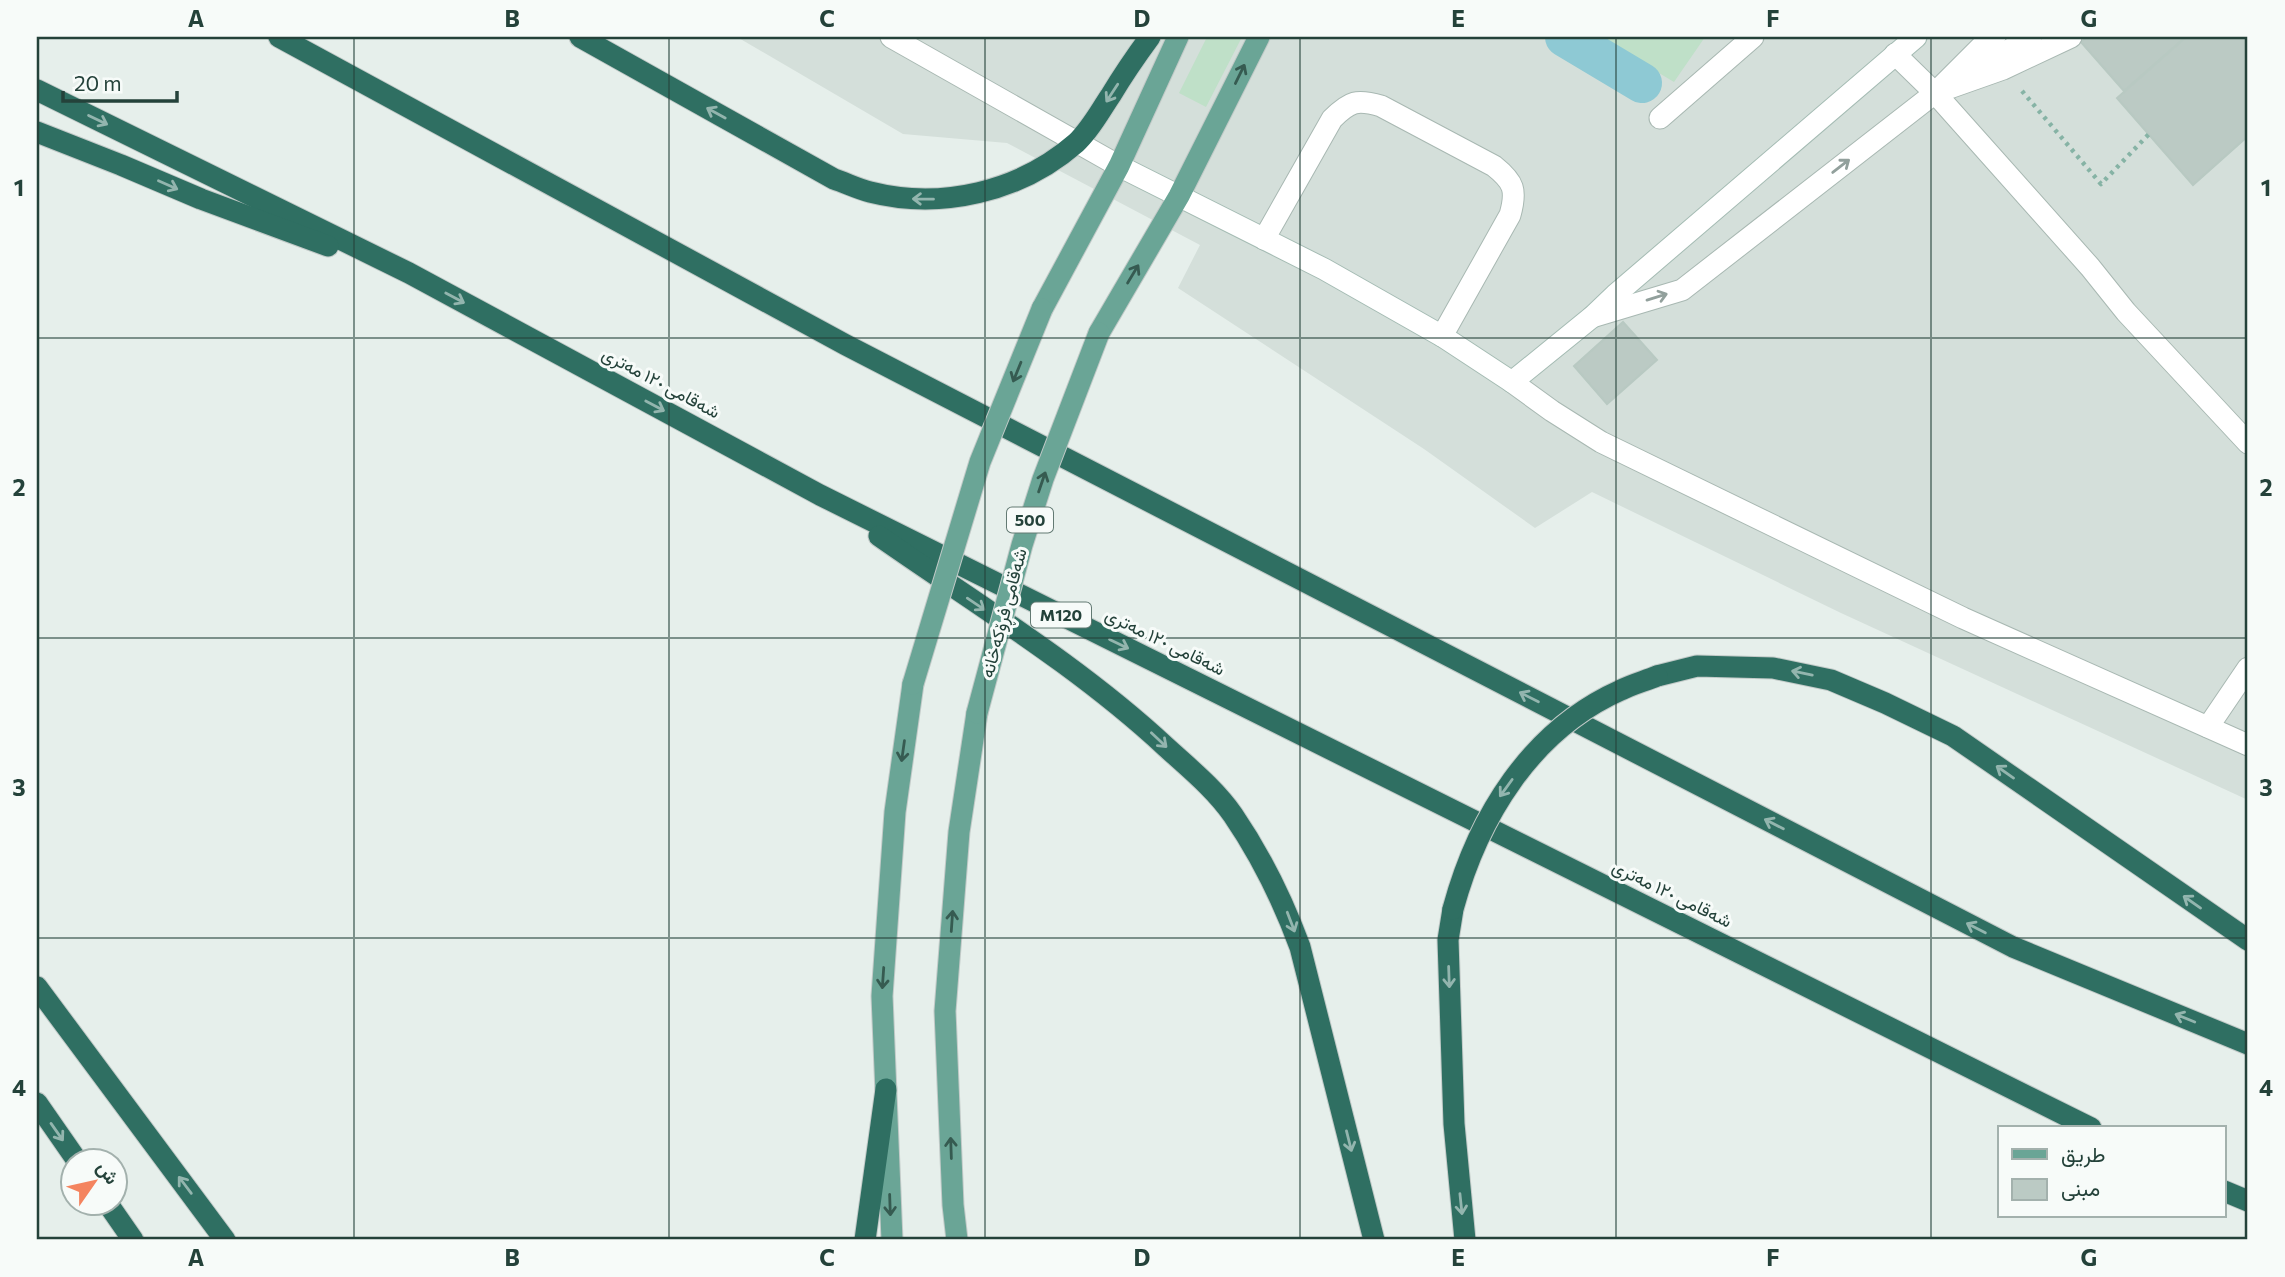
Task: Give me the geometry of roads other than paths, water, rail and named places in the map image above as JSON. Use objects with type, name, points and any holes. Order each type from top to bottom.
[{"type":"highway","points":[[279,37],[846,345],[2000,940],[2248,1044]]},
{"type":"highway","points":[[580,37],[834,179],[868,192],[929,199],[978,194],[1013,182],[1076,143],[1100,114],[1150,37]]},
{"type":"highway","name":"شەقامی ١٢٠ مەتری","points":[[37,90],[409,273],[820,495],[2087,1126]]},
{"type":"highway","points":[[37,132],[278,229],[409,273]]},
{"type":"highway","points":[[820,495],[1085,678],[1149,730],[1202,779],[1232,814],[1283,902],[1300,947],[1374,1240]]},
{"type":"highway","points":[[1465,1240],[1454,1124],[1448,940],[1460,883],[1480,833],[1498,799],[1523,765],[1561,729],[1620,690],[1657,676],[1697,666],[1773,668],[1832,681],[1953,736],[2248,940]]},
{"type":"highway","points":[[37,987],[225,1240]]},
{"type":"highway","points":[[864,1240],[886,1089]]},
{"type":"highway","points":[[37,1103],[69,1148]]},
{"type":"highway","points":[[2226,1192],[2248,1201]]},
{"type":"highway","points":[[118,1218],[133,1240]]},
{"type":"main road","points":[[892,1240],[882,996],[895,812],[913,684],[980,462],[1042,309],[1119,166],[1178,37]]},
{"type":"main road","name":"شەقامی فڕۆکەخانە","points":[[957,1240],[953,1205],[945,1011],[959,832],[977,713],[1022,545],[1043,479],[1099,333],[1180,196],[1259,37]]},
{"type":"street","points":[[891,37],[1076,143],[1324,269],[1442,336],[1561,418],[1601,442],[1963,618],[2248,745]]},
{"type":"street","points":[[1660,118],[1753,37]]},
{"type":"street","points":[[1512,382],[1592,317],[1916,37]]},
{"type":"street","points":[[1592,317],[1682,290],[1935,93],[1994,37]]},
{"type":"street","points":[[1935,93],[2031,37]]},
{"type":"street","points":[[1935,93],[2003,69],[2071,37]]},
{"type":"street","points":[[1895,54],[1935,93],[2090,267],[2126,312],[2245,434]]},
{"type":"street","points":[[1264,239],[1332,119],[1346,106],[1363,101],[1381,106],[1494,166],[1509,178],[1515,197],[1510,215],[1442,336]]},
{"type":"street","points":[[2208,727],[2248,668]]},
{"type":"waterway","points":[[1565,37],[1642,83]]}]
